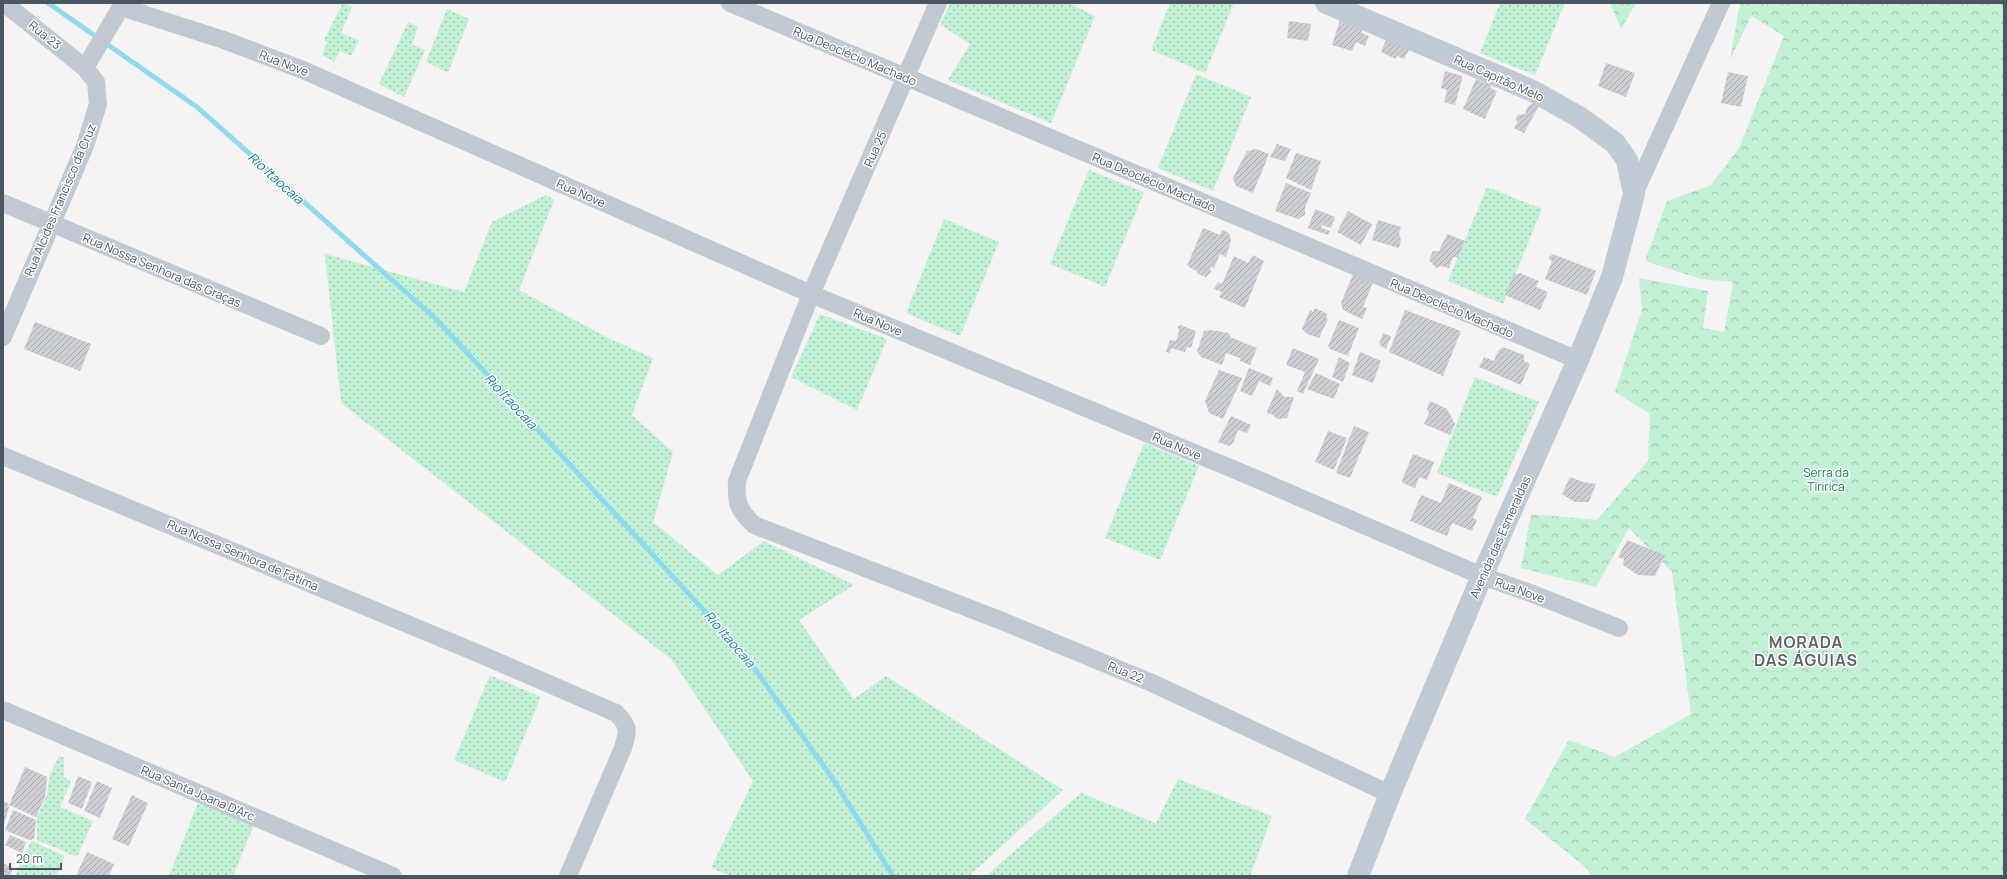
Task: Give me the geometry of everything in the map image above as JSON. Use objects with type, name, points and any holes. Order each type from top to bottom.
[{"type":"main road","name":"Rua Capitão Melo","points":[[1326,3],[1533,91],[1579,118],[1615,143],[1627,160],[1634,194]]},
{"type":"main road","name":"Avenida das Esmeraldas","points":[[1358,876],[1390,794],[1482,576],[1578,360],[1612,277],[1634,194]]},
{"type":"street","name":"Rua 23","points":[[4,3],[89,60]]},
{"type":"street","name":"Rua Deoclécio Machado","points":[[730,3],[1578,360]]},
{"type":"street","name":"Rua 25","points":[[856,565],[754,524],[741,512],[736,500],[737,481],[812,294],[938,3]]},
{"type":"street","points":[[1634,194],[1721,3]]},
{"type":"street","points":[[89,60],[109,28],[117,5],[141,8]]},
{"type":"street","name":"Rua Nove","points":[[141,8],[303,70],[812,294],[1252,477],[1482,576],[1533,594],[1619,628]]},
{"type":"street","name":"Rua Alcides Francisco da Cruz","points":[[3,337],[50,223],[85,146],[98,104],[96,82],[89,60]]},
{"type":"street","name":"Rua Nossa Senhora das Graças","points":[[3,203],[321,336]]},
{"type":"street","name":"Rua Nossa Senhora de Fátima","points":[[3,456],[600,704],[616,713],[626,722],[627,733],[623,748],[568,876]]},
{"type":"street","name":"Rua 22","points":[[856,565],[1002,621],[1152,683],[1390,794]]},
{"type":"street","name":"Rua Santa Joana D'Arc","points":[[3,710],[394,876]]},
{"type":"green space","points":[[343,3],[352,7],[341,33],[359,40],[351,56],[340,51],[334,62],[322,55],[327,43],[324,40]]},
{"type":"green space","points":[[950,3],[1068,3],[1095,16],[1051,123],[948,80],[970,44],[940,25]]},
{"type":"green space","points":[[1170,3],[1234,3],[1205,73],[1151,50]]},
{"type":"green space","points":[[1500,3],[1565,3],[1535,75],[1480,53]]},
{"type":"green space","points":[[1610,3],[1636,3],[1621,29]]},
{"type":"green space","name":"Serra da Tiririca","points":[[1740,3],[2004,3],[2004,876],[1591,876],[1588,869],[1525,819],[1569,740],[1615,757],[1691,714],[1672,572],[1629,528],[1596,587],[1521,568],[1531,514],[1597,520],[1648,461],[1650,414],[1615,392],[1642,310],[1639,278],[1708,291],[1703,328],[1724,332],[1733,282],[1701,279],[1645,261],[1667,201],[1711,185],[1739,148],[1784,36],[1751,16],[1730,60]]},
{"type":"green space","points":[[447,9],[469,19],[448,73],[426,62]]},
{"type":"green space","points":[[408,22],[418,27],[412,45],[425,50],[404,97],[379,84]]},
{"type":"green space","points":[[1196,74],[1251,97],[1213,191],[1158,168]]},
{"type":"green space","points":[[1089,170],[1144,192],[1105,287],[1050,264]]},
{"type":"green space","points":[[1487,187],[1542,209],[1503,304],[1448,281]]},
{"type":"green space","points":[[546,195],[554,200],[519,290],[608,338],[653,358],[632,415],[673,452],[653,522],[718,575],[764,541],[854,585],[799,620],[854,699],[886,676],[1063,790],[969,876],[731,876],[711,868],[753,781],[672,660],[341,403],[325,254],[464,292],[492,222]]},
{"type":"green space","points":[[944,219],[999,242],[960,336],[906,313]]},
{"type":"green space","points":[[820,314],[887,339],[857,410],[791,377]]},
{"type":"green space","points":[[1475,377],[1539,402],[1497,497],[1437,473]]},
{"type":"green space","points":[[1144,443],[1199,466],[1160,560],[1105,538]]},
{"type":"green space","points":[[490,675],[541,697],[505,782],[454,760]]},
{"type":"green space","points":[[59,756],[64,758],[64,777],[71,782],[60,807],[93,821],[77,857],[37,840],[37,817],[47,795],[50,775]]},
{"type":"green space","points":[[1178,779],[1272,816],[1250,876],[986,876],[1081,793],[1156,823]]},
{"type":"green space","points":[[198,803],[254,825],[233,876],[169,876]]},
{"type":"green space","points":[[31,841],[65,856],[56,876],[15,876]]},
{"type":"building","points":[[1340,20],[1363,26],[1361,33],[1369,36],[1365,46],[1356,42],[1352,51],[1332,45]]},
{"type":"building","points":[[1289,21],[1311,24],[1308,41],[1287,38]]},
{"type":"building","points":[[1389,33],[1411,47],[1404,59],[1397,56],[1396,59],[1381,52]]},
{"type":"building","points":[[1606,63],[1635,73],[1626,97],[1598,86]]},
{"type":"building","points":[[1445,71],[1462,76],[1455,105],[1444,102],[1447,90],[1441,88]]},
{"type":"building","points":[[1728,72],[1748,76],[1741,107],[1721,103]]},
{"type":"building","points":[[1486,77],[1494,80],[1490,88],[1497,91],[1485,119],[1463,109],[1476,79],[1484,83]]},
{"type":"building","points":[[1533,103],[1539,106],[1524,133],[1514,128],[1518,121],[1515,119],[1518,115],[1525,114],[1528,106]]},
{"type":"building","points":[[1277,144],[1291,149],[1285,161],[1270,157]]},
{"type":"building","points":[[1256,149],[1269,154],[1253,193],[1236,186],[1233,178],[1247,151]]},
{"type":"building","points":[[1296,153],[1321,161],[1311,190],[1286,178]]},
{"type":"building","points":[[1286,183],[1311,193],[1305,208],[1305,215],[1298,219],[1275,211]]},
{"type":"building","points":[[1315,209],[1335,217],[1331,228],[1322,225],[1321,228],[1330,231],[1328,235],[1308,228]]},
{"type":"building","points":[[1348,211],[1372,224],[1361,245],[1337,232]]},
{"type":"building","points":[[1378,220],[1401,227],[1399,233],[1401,240],[1399,248],[1372,240]]},
{"type":"building","points":[[1203,228],[1220,235],[1222,230],[1229,233],[1231,241],[1226,257],[1220,254],[1214,268],[1210,267],[1211,272],[1206,277],[1198,274],[1197,271],[1187,266]]},
{"type":"building","points":[[1447,234],[1465,241],[1458,257],[1453,257],[1449,268],[1441,266],[1436,268],[1429,260],[1433,251],[1439,251]]},
{"type":"building","points":[[1553,254],[1596,271],[1587,295],[1545,279],[1552,261],[1548,258]]},
{"type":"building","points":[[1253,255],[1264,261],[1245,308],[1219,297],[1222,292],[1214,289],[1218,282],[1222,284],[1234,256],[1248,263]]},
{"type":"building","points":[[1520,273],[1539,281],[1536,287],[1548,292],[1540,310],[1505,295],[1513,276]]},
{"type":"building","points":[[1353,274],[1373,282],[1363,307],[1367,308],[1362,319],[1343,310],[1341,303]]},
{"type":"building","points":[[1315,308],[1328,314],[1326,318],[1328,319],[1319,338],[1307,334],[1302,329],[1310,310],[1313,312]]},
{"type":"building","points":[[1405,310],[1461,331],[1443,376],[1389,352]]},
{"type":"building","points":[[1339,320],[1359,328],[1348,356],[1330,349],[1328,346]]},
{"type":"building","points":[[35,322],[91,344],[80,371],[24,349]]},
{"type":"building","points":[[1180,325],[1196,331],[1191,348],[1187,347],[1185,352],[1171,348],[1170,353],[1166,352],[1170,340],[1176,341],[1179,331],[1178,327]]},
{"type":"building","points":[[1210,330],[1229,333],[1230,337],[1257,348],[1250,365],[1240,361],[1240,358],[1226,353],[1222,365],[1201,357],[1197,351],[1204,331]]},
{"type":"building","points":[[1383,333],[1391,336],[1386,349],[1379,345]]},
{"type":"building","points":[[1503,347],[1524,355],[1524,361],[1530,364],[1521,385],[1479,367],[1484,357],[1494,361],[1498,351]]},
{"type":"building","points":[[1293,348],[1319,359],[1303,394],[1297,391],[1305,372],[1286,365]]},
{"type":"building","points":[[1360,352],[1381,361],[1373,383],[1352,375]]},
{"type":"building","points":[[1339,357],[1350,363],[1343,382],[1332,377]]},
{"type":"building","points":[[1249,368],[1273,378],[1270,386],[1259,381],[1252,396],[1240,391]]},
{"type":"building","points":[[1219,370],[1242,378],[1223,419],[1209,413],[1205,401]]},
{"type":"building","points":[[1316,373],[1340,384],[1334,399],[1307,389]]},
{"type":"building","points":[[1277,389],[1284,397],[1294,397],[1287,418],[1277,419],[1272,414],[1268,414],[1267,411]]},
{"type":"building","points":[[1430,401],[1447,409],[1455,424],[1450,435],[1424,424],[1429,413],[1427,409]]},
{"type":"building","points":[[1231,416],[1251,425],[1247,433],[1238,430],[1233,443],[1229,446],[1218,442]]},
{"type":"building","points":[[1354,426],[1369,432],[1350,478],[1336,473]]},
{"type":"building","points":[[1328,431],[1347,438],[1334,470],[1315,462]]},
{"type":"building","points":[[1413,454],[1434,462],[1427,480],[1419,477],[1415,488],[1403,483],[1402,480]]},
{"type":"building","points":[[1570,477],[1583,482],[1596,484],[1589,502],[1575,502],[1562,494]]},
{"type":"building","points":[[1449,483],[1482,497],[1473,518],[1477,520],[1472,531],[1452,523],[1447,536],[1410,521],[1421,495],[1441,503]]},
{"type":"building","points":[[1627,540],[1665,555],[1655,576],[1638,575],[1623,565],[1624,559],[1618,557]]},
{"type":"building","points":[[25,767],[47,777],[45,797],[36,817],[9,805]]},
{"type":"building","points":[[78,776],[92,782],[82,809],[68,803]]},
{"type":"building","points":[[97,781],[112,788],[100,818],[84,811]]},
{"type":"building","points":[[132,795],[148,803],[129,846],[112,839]]},
{"type":"building","points":[[3,801],[8,803],[9,808],[3,827]]},
{"type":"building","points":[[13,810],[36,820],[34,839],[29,840],[5,830]]},
{"type":"building","points":[[10,835],[26,842],[22,853],[5,845]]},
{"type":"building","points":[[87,852],[114,864],[109,876],[76,876]]},
{"type":"building","points":[[3,863],[13,868],[10,876],[3,875]]},
{"type":"waterway","name":"Rio Itaocaia","points":[[48,3],[197,107],[436,319],[745,655],[835,782],[893,876]]},
{"type":"district","name":"MORADA DAS ÁGUIAS","points":[[1806,651]]}]
